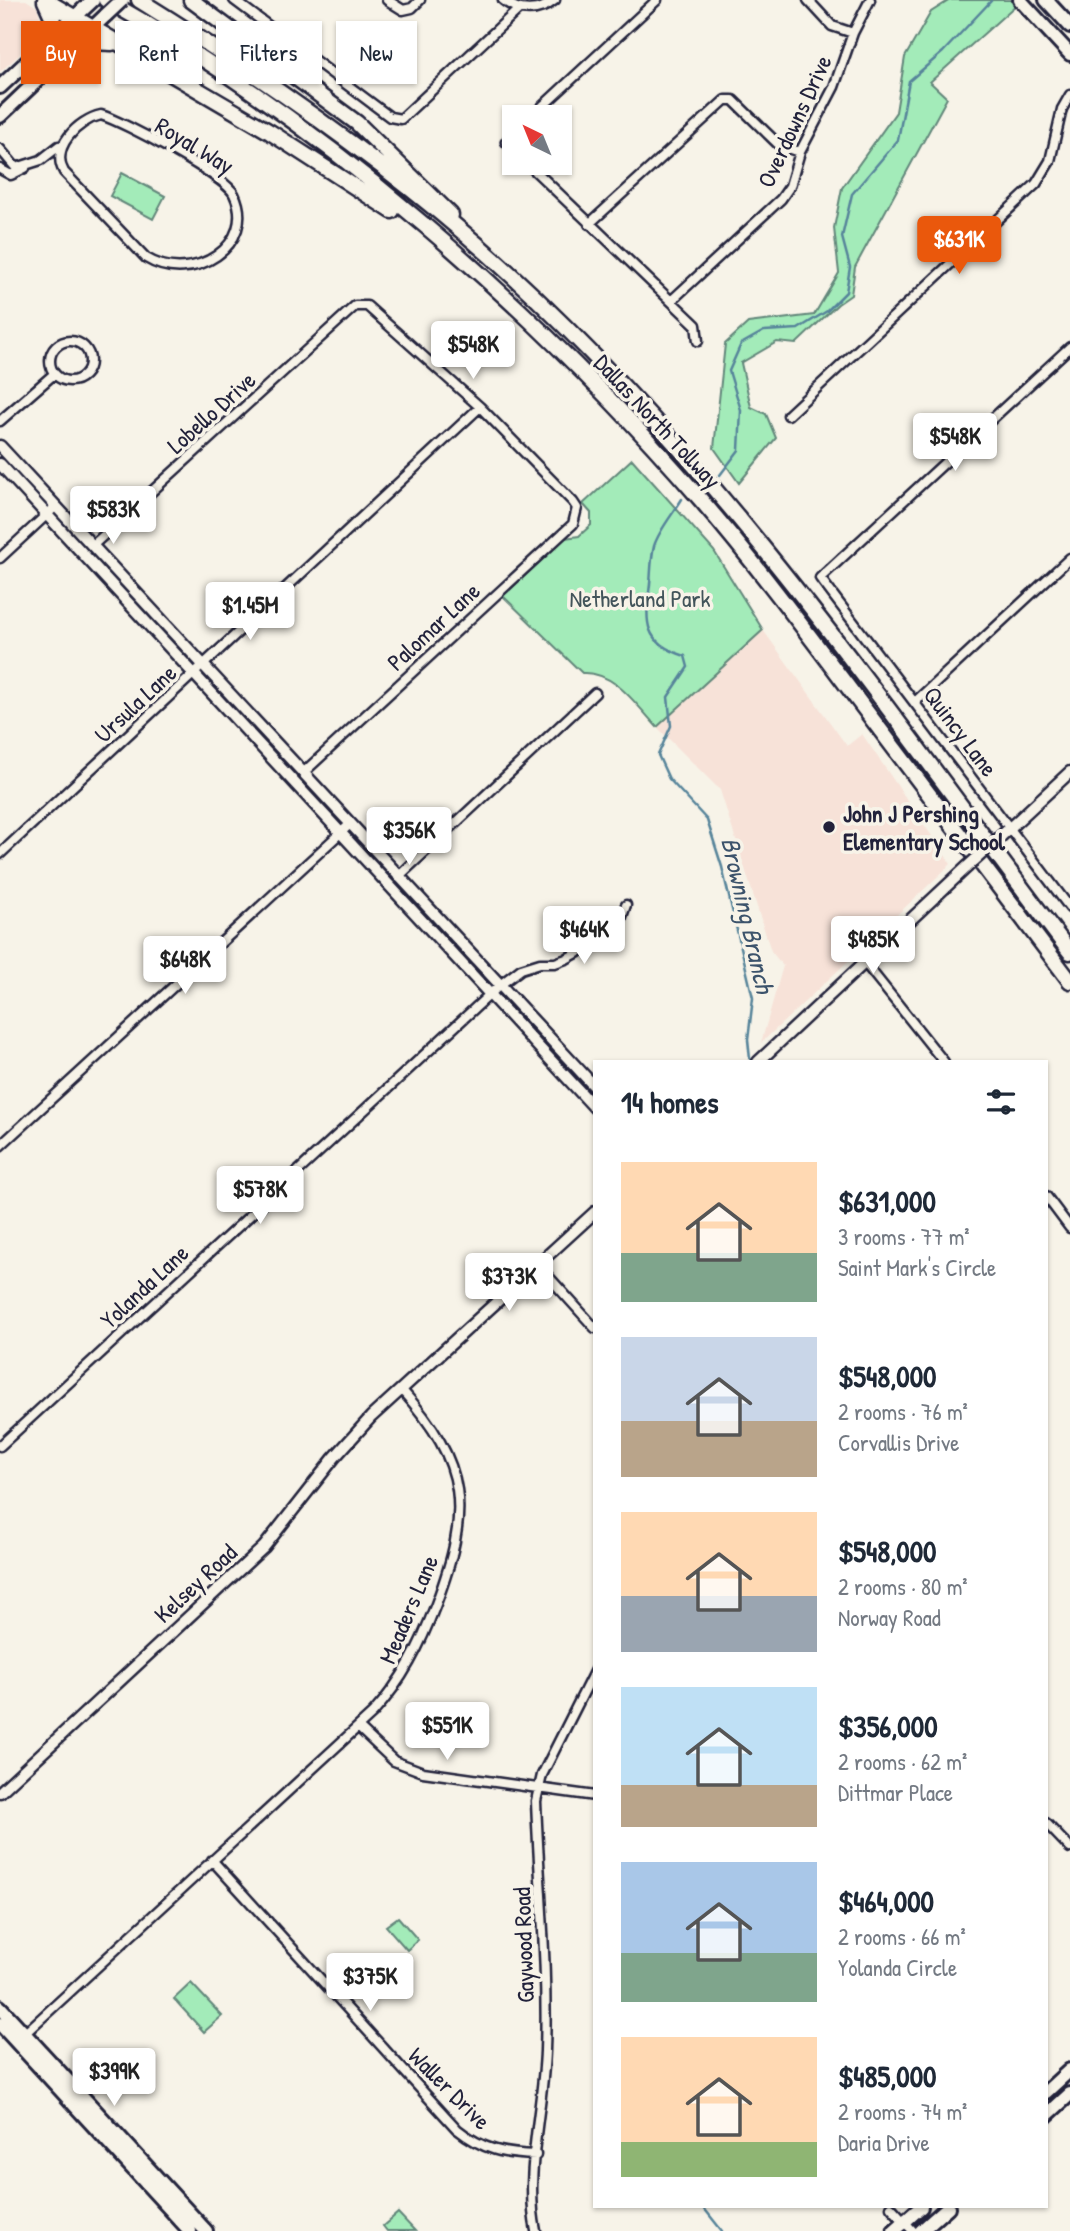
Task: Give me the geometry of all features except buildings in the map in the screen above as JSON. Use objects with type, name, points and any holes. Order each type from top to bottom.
[{"type":"highway","points":[[45,0],[79,21]]},
{"type":"highway","points":[[45,0],[54,21]]},
{"type":"highway","name":"Dallas North Tollway","points":[[139,0],[243,67],[344,138],[495,260],[624,389],[752,534],[1070,952]]},
{"type":"highway","points":[[191,0],[357,123],[405,166],[495,260]]},
{"type":"highway","name":"Dallas North Tollway","points":[[106,7],[260,98],[338,156],[430,232],[572,360],[704,503],[783,602],[1070,981]]},
{"type":"highway","points":[[187,84],[270,132],[408,222],[430,232]]},
{"type":"main road","points":[[106,7],[122,0]]},
{"type":"main road","points":[[1020,0],[1070,54]]},
{"type":"main road","points":[[1046,0],[1070,26]]},
{"type":"main road","points":[[69,21],[90,2]]},
{"type":"main road","points":[[0,88],[21,67]]},
{"type":"main road","points":[[0,116],[33,84]]},
{"type":"main road","points":[[0,2007],[20,2038],[107,2133],[190,2231]]},
{"type":"main road","points":[[0,2024],[20,2038]]},
{"type":"main road","points":[[1048,2090],[1070,2070]]},
{"type":"main road","points":[[1048,2114],[1070,2094]]},
{"type":"main road","points":[[107,2133],[205,2231]]},
{"type":"main road","points":[[894,2231],[909,2226],[920,2208]]},
{"type":"main road","points":[[921,2231],[947,2208]]},
{"type":"street","points":[[234,0],[390,117],[401,120],[519,9]]},
{"type":"street","points":[[387,0],[403,10],[412,8],[420,0]]},
{"type":"street","points":[[503,0],[519,9],[540,9],[555,0]]},
{"type":"street","points":[[544,105],[657,0]]},
{"type":"street","points":[[808,0],[832,26],[853,33]]},
{"type":"street","name":"Overdowns Drive","points":[[671,302],[781,199],[790,186],[800,152],[834,87],[853,33],[870,0]]},
{"type":"street","points":[[788,415],[1036,184],[1050,161],[1062,109],[1070,94]]},
{"type":"street","points":[[589,224],[725,100],[733,100],[779,145],[800,152]]},
{"type":"street","name":"Royal Way","points":[[0,169],[11,175],[50,155],[88,120],[101,115],[228,184],[239,206],[232,240],[196,268],[161,268],[146,258],[64,172],[59,164],[62,144]]},
{"type":"street","points":[[0,149],[16,168],[29,165]]},
{"type":"street","points":[[539,175],[696,325],[698,341]]},
{"type":"street","name":"Lobello Drive","points":[[92,546],[355,306],[367,306],[480,407]]},
{"type":"street","points":[[66,341],[81,345],[88,354],[90,365],[85,375],[73,381],[54,373],[49,359],[55,348],[66,341]]},
{"type":"street","name":"Quincy Lane","points":[[1070,347],[820,578],[1070,908]]},
{"type":"street","points":[[0,421],[54,373]]},
{"type":"street","name":"Palomar Lane","points":[[303,773],[572,524],[577,508],[573,502],[480,407]]},
{"type":"street","name":"Ursula Lane","points":[[0,854],[480,407]]},
{"type":"street","points":[[0,446],[593,1085]]},
{"type":"street","points":[[0,464],[593,1106]]},
{"type":"street","points":[[0,558],[55,507]]},
{"type":"street","points":[[915,702],[1070,558]]},
{"type":"street","points":[[121,595],[130,587]]},
{"type":"street","points":[[398,877],[595,693]]},
{"type":"street","points":[[268,754],[277,746]]},
{"type":"street","points":[[760,1060],[1070,772]]},
{"type":"street","points":[[0,1146],[349,825]]},
{"type":"street","name":"Yolanda Lane","points":[[0,1446],[500,985],[521,969],[540,962],[555,963],[566,959],[602,939],[619,925],[625,905]]},
{"type":"street","points":[[865,963],[942,1060]]},
{"type":"street","points":[[1048,1199],[1070,1228]]},
{"type":"street","points":[[401,1389],[593,1214]]},
{"type":"street","points":[[538,1265],[593,1326]]},
{"type":"street","name":"Meaders Lane","points":[[20,2038],[358,1727],[391,1694],[417,1652],[446,1577],[459,1528],[457,1489],[448,1453],[433,1426],[401,1389]]},
{"type":"street","name":"Kelsey Road","points":[[0,1792],[264,1548],[334,1458],[401,1389]]},
{"type":"street","name":"Gaywood Road","points":[[537,2231],[533,2196],[542,2103],[546,1997],[538,1788],[593,1674]]},
{"type":"street","points":[[358,1727],[382,1751],[411,1769],[437,1775],[593,1796]]},
{"type":"street","points":[[1048,1825],[1070,1848]]},
{"type":"street","name":"Waller Drive","points":[[212,1860],[457,2129],[485,2148],[502,2154],[536,2155]]},
{"type":"street","points":[[892,2208],[909,2226]]},
{"type":"shaded area","points":[[0,0],[26,0],[37,7],[41,21],[21,21],[21,53],[0,72]]},
{"type":"shaded area","name":"John J Pershing Elementary School","points":[[763,630],[847,746],[862,734],[951,864],[761,1043],[783,966],[771,951],[720,790],[657,727]]},
{"type":"green space","points":[[950,0],[1013,0],[1017,4],[930,82],[947,98],[855,267],[851,295],[796,344],[777,342],[741,363],[751,407],[766,414],[776,438],[739,483],[714,448],[725,344],[748,323],[814,315],[839,273],[834,228],[842,188],[896,112],[905,57],[931,12]]},
{"type":"green space","points":[[122,173],[165,196],[153,219],[110,196]]},
{"type":"green space","name":"Netherland Park","points":[[632,459],[714,551],[763,630],[657,727],[615,683],[594,674],[582,673],[503,596],[565,538],[579,536],[591,525],[591,513],[583,504]]},
{"type":"green space","points":[[398,1917],[418,1940],[407,1950],[386,1926]]},
{"type":"green space","points":[[191,1983],[222,2016],[204,2032],[174,1999]]},
{"type":"green space","points":[[398,2213],[415,2231],[387,2231],[383,2226]]},
{"type":"waterway","name":"Browning Branch","points":[[720,475],[739,450],[741,410],[729,371],[741,344],[764,331],[798,329],[827,311],[846,292],[850,267],[842,237],[852,194],[898,140],[909,81],[943,52],[991,1]]},
{"type":"waterway","name":"Browning Branch","points":[[682,499],[654,546],[647,610],[654,638],[671,651],[685,656],[688,667],[668,697],[671,726],[658,755],[669,779],[707,820],[722,867],[753,998],[748,1040],[750,1059]]},
{"type":"waterway","name":"Browning Branch","points":[[704,2208],[722,2231]]},
{"type":"place","name":"John J Pershing Elementary School","points":[[829,827]]}]
